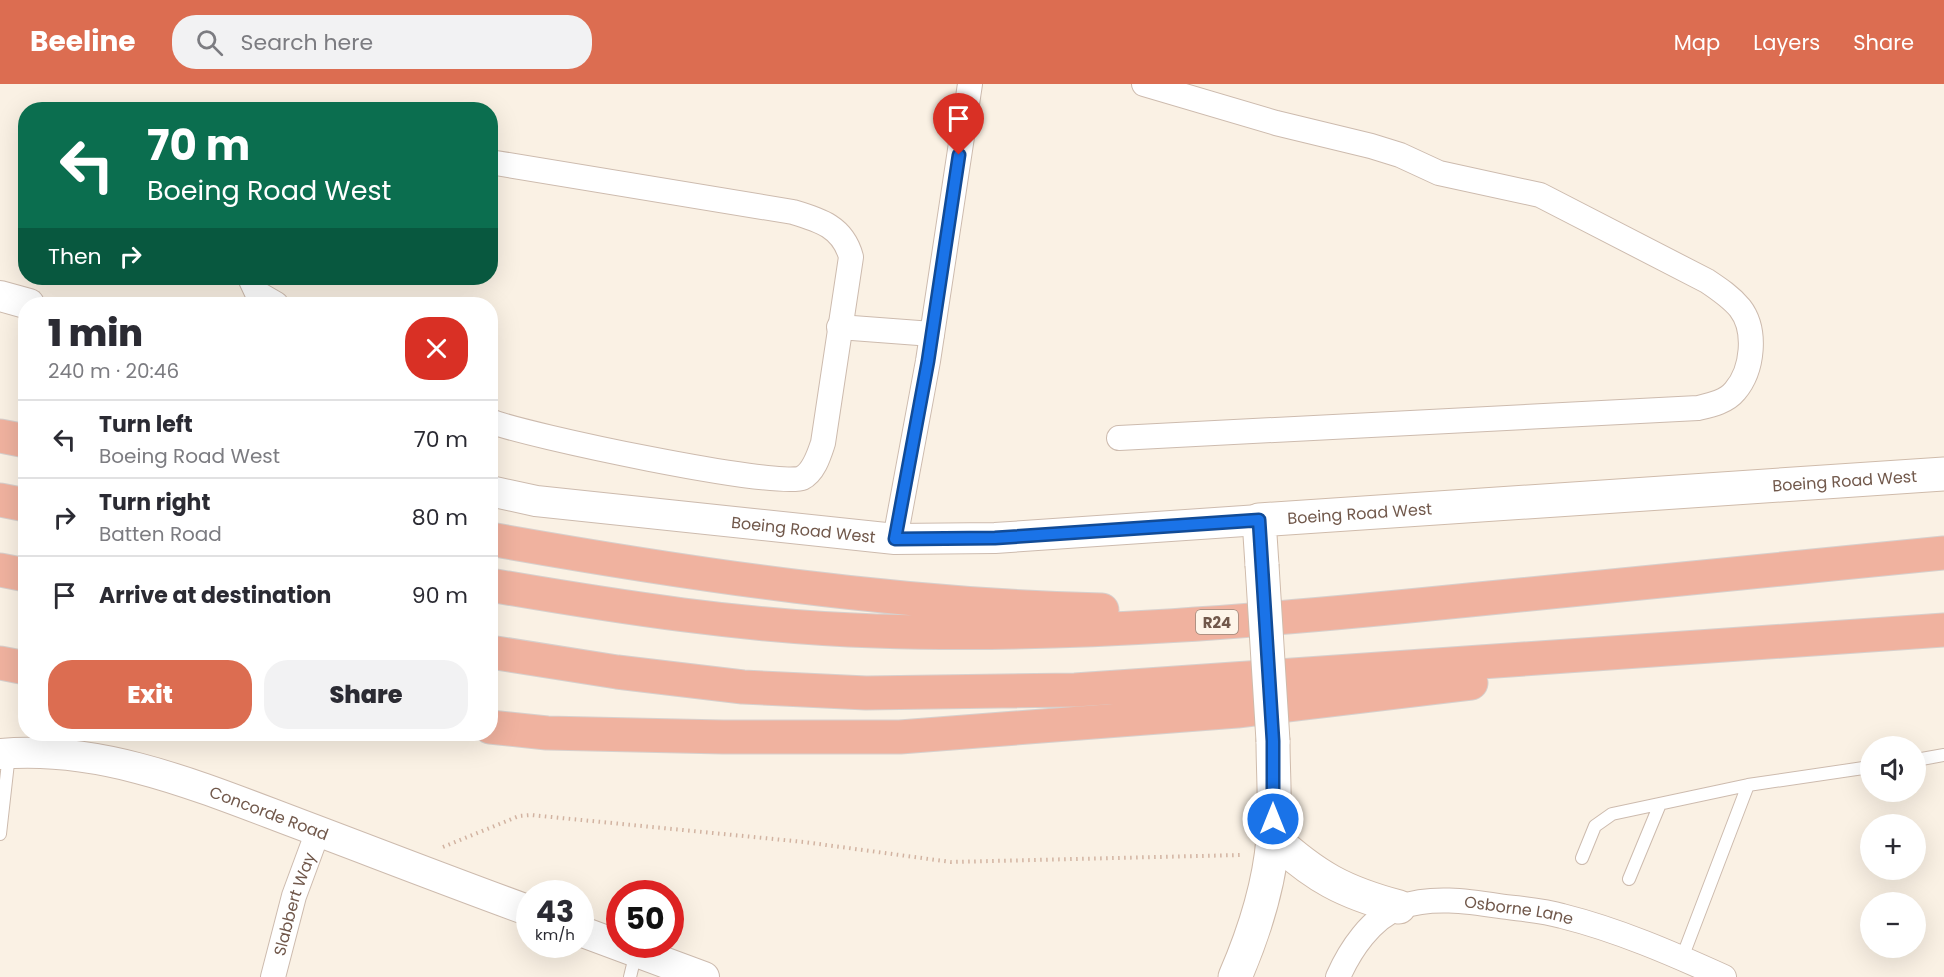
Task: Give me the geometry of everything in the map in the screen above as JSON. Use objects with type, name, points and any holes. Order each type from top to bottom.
[{"type":"highway","points":[[0,500],[18,503]]},
{"type":"highway","points":[[498,540],[634,565],[901,599],[1058,609],[1314,615]]},
{"type":"highway","name":"R24","points":[[498,586],[617,607],[752,623],[876,631],[1061,632],[1314,615],[1944,553]]},
{"type":"highway","points":[[0,570],[18,573]]},
{"type":"highway","points":[[498,653],[616,672],[743,687],[866,693],[1075,690],[1944,630]]},
{"type":"highway","points":[[498,728],[547,733],[723,737],[900,737],[1237,711],[1396,693],[1707,647]]},
{"type":"highway","points":[[0,663],[18,666]]},
{"type":"main road","name":"Boeing Road West","points":[[1259,520],[1944,474]]},
{"type":"main road","points":[[1235,977],[1262,903],[1272,847],[1273,741],[1259,520]]},
{"type":"main road","points":[[1272,847],[1335,886],[1399,907]]},
{"type":"street","points":[[895,539],[932,334],[970,84]]},
{"type":"street","points":[[1119,438],[1698,408],[1718,404],[1735,392],[1745,375],[1751,351],[1749,329],[1741,309],[1727,295],[1707,281],[1549,200],[1506,187],[1439,173],[1400,155],[1371,146],[1276,123],[1144,84]]},
{"type":"street","points":[[498,163],[793,212],[821,220],[840,233],[851,257],[823,443],[810,471],[801,478],[784,480],[730,474],[541,436],[498,423]]},
{"type":"street","points":[[253,285],[257,293],[264,297]]},
{"type":"street","points":[[0,296],[18,301]]},
{"type":"street","points":[[839,327],[932,334]]},
{"type":"street","name":"Boeing Road West","points":[[498,493],[536,501],[895,539],[995,538],[1259,520]]},
{"type":"street","name":"Concorde Road","points":[[4,754],[50,752],[111,761],[204,789],[516,906]]},
{"type":"street","name":"Slabbert Way","points":[[273,977],[294,896],[318,831]]},
{"type":"street","name":"Osborne Lane","points":[[1338,977],[1359,940],[1374,923],[1399,907],[1429,901],[1468,901],[1559,915],[1600,927],[1682,958],[1724,977]]},
{"type":"street","points":[[594,940],[633,964],[704,977]]},
{"type":"lane","points":[[0,833],[4,754]]},
{"type":"lane","points":[[1926,758],[1944,755]]},
{"type":"lane","points":[[1582,858],[1595,826],[1612,814],[1748,785],[1860,768]]},
{"type":"lane","points":[[1682,958],[1748,785]]},
{"type":"lane","points":[[1629,879],[1660,804]]},
{"type":"path","points":[[403,864],[494,825],[519,816],[531,815],[804,842],[951,862],[1272,847]]},
{"type":"route","points":[[959,155],[928,361],[895,539],[995,538],[1259,520],[1273,741],[1273,819]]}]
